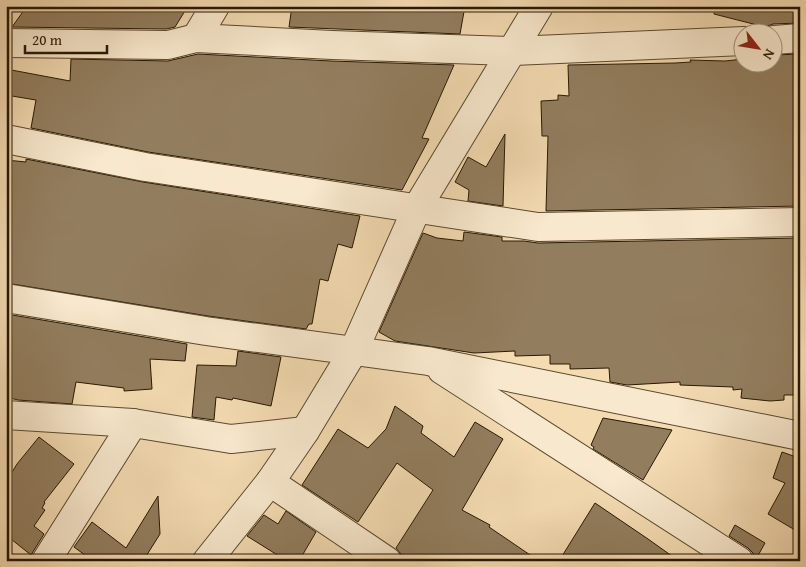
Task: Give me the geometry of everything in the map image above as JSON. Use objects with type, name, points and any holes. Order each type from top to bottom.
[{"type":"street","points":[[196,38],[215,6]]},
{"type":"street","points":[[207,561],[270,482],[305,431],[354,350],[417,208],[539,6]]},
{"type":"street","points":[[6,43],[168,45],[196,38],[513,51],[567,47],[734,41]]},
{"type":"street","points":[[784,39],[800,38]]},
{"type":"street","points":[[6,139],[145,167],[538,227],[800,222]]},
{"type":"street","points":[[6,298],[206,331],[428,361],[800,436]]},
{"type":"street","points":[[428,361],[739,561]]},
{"type":"street","points":[[6,415],[133,423],[231,440],[305,431]]},
{"type":"street","points":[[46,561],[133,423]]},
{"type":"street","points":[[270,482],[387,561]]},
{"type":"building","points":[[27,6],[188,6],[175,27],[166,29],[12,27]]},
{"type":"building","points":[[292,6],[465,6],[460,34],[289,27]]},
{"type":"building","points":[[715,6],[800,6],[800,23],[745,22],[714,14]]},
{"type":"building","points":[[198,54],[454,65],[422,138],[429,139],[402,190],[148,152],[31,128],[36,100],[6,95],[6,69],[70,81],[71,59],[168,61]]},
{"type":"building","points":[[800,54],[800,206],[546,211],[548,136],[542,136],[541,101],[558,100],[558,95],[569,96],[568,65],[734,60],[734,72],[784,72],[784,55]]},
{"type":"building","points":[[505,134],[503,206],[468,201],[469,190],[455,182],[468,157],[486,167]]},
{"type":"building","points":[[26,159],[143,182],[360,216],[352,248],[338,244],[328,281],[320,279],[312,324],[309,324],[306,329],[208,316],[6,283],[6,160],[26,162]]},
{"type":"building","points":[[464,232],[502,237],[502,241],[538,243],[800,238],[800,395],[784,395],[784,400],[770,401],[741,398],[742,389],[733,390],[733,387],[680,385],[680,382],[627,385],[610,382],[609,368],[570,369],[570,364],[550,364],[550,355],[515,356],[515,351],[474,353],[395,341],[379,332],[423,233],[437,238],[463,241]]},
{"type":"building","points":[[6,314],[187,344],[185,361],[150,359],[152,389],[124,391],[124,388],[76,382],[72,404],[18,400],[6,397]]},
{"type":"building","points":[[238,351],[281,357],[271,406],[233,398],[232,400],[216,397],[214,420],[192,417],[197,365],[236,366]]},
{"type":"building","points":[[395,406],[423,426],[421,433],[454,457],[475,422],[503,439],[462,510],[490,525],[489,527],[539,561],[406,561],[396,548],[433,490],[397,463],[358,522],[302,485],[338,429],[368,448],[386,429]]},
{"type":"building","points":[[603,418],[672,430],[643,480],[593,449],[594,447],[591,445]]},
{"type":"building","points":[[39,437],[74,464],[44,502],[42,508],[45,510],[34,526],[44,534],[31,555],[6,535],[6,482],[17,464]]},
{"type":"building","points":[[782,452],[799,458],[800,456],[800,533],[768,514],[785,483],[773,478]]},
{"type":"building","points":[[158,496],[160,534],[143,561],[93,561],[74,547],[92,522],[126,548]]},
{"type":"building","points":[[595,503],[648,539],[679,561],[559,561]]},
{"type":"building","points":[[286,511],[316,532],[299,561],[287,561],[247,536],[264,515],[278,524]]},
{"type":"building","points":[[735,525],[765,543],[755,561],[753,553],[748,548],[729,536]]}]
